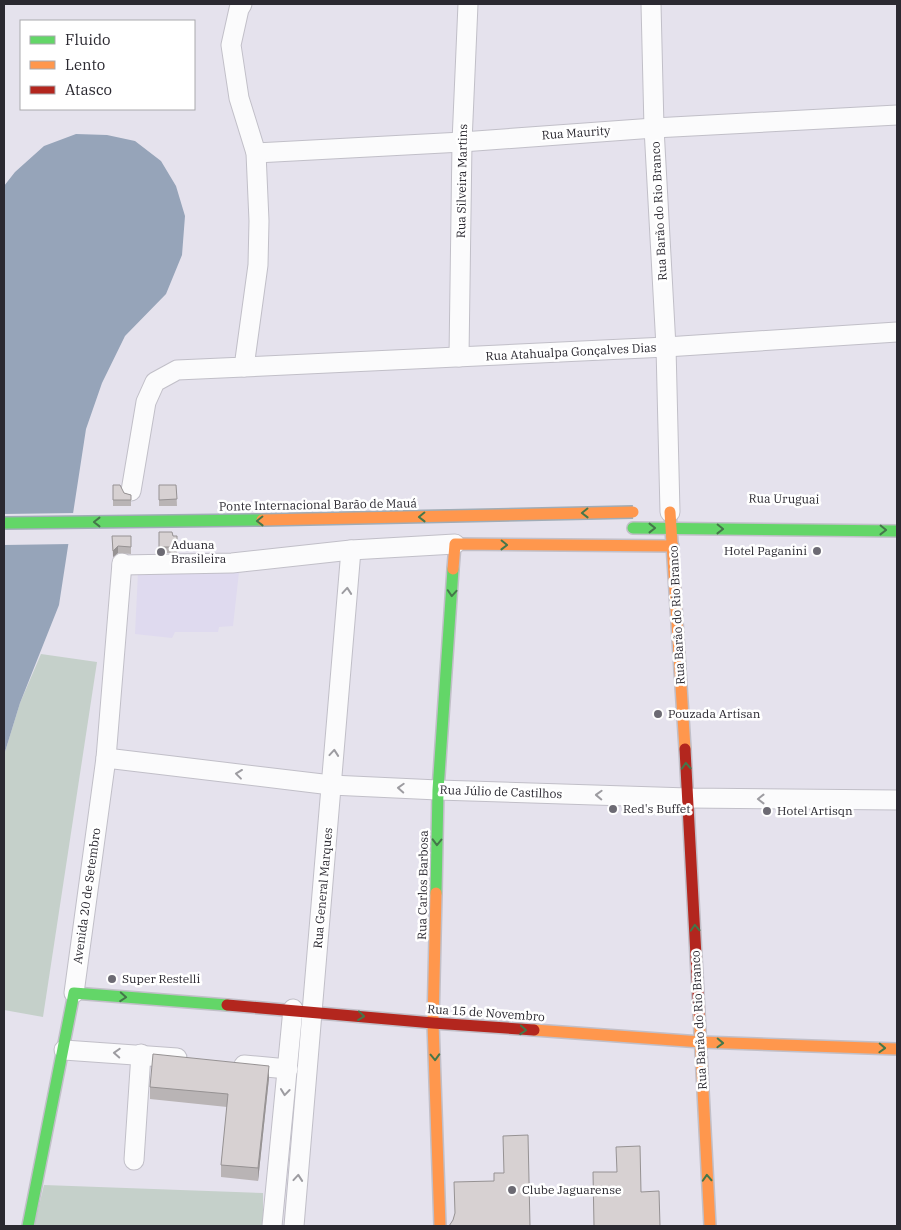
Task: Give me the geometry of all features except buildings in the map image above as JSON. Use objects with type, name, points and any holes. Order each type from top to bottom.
[{"type":"main road","name":"Ponte Internacional Barão de Mauá","points":[[4,523],[244,521],[638,512]]},
{"type":"main road","points":[[628,528],[671,516],[897,531]]},
{"type":"main road","name":"Rua Barão do Rio Branco","points":[[671,516],[688,798],[710,1226]]},
{"type":"main road","name":"Ponte Internacional Barão de Mauá","points":[[80,534],[276,531]]},
{"type":"main road","points":[[455,544],[673,546]]},
{"type":"main road","name":"Rua Carlos Barbosa","points":[[440,1226],[434,1024],[438,790],[455,544]]},
{"type":"main road","name":"Rua 15 de Novembro","points":[[74,993],[293,1009],[434,1024],[701,1042],[897,1049]]},
{"type":"main road","name":"Avenida 20 de Setembro","points":[[28,1226],[74,993]]},
{"type":"street","points":[[242,4],[231,45],[239,98],[256,153],[259,221],[258,265],[244,367]]},
{"type":"street","name":"Rua Silveira Martins","points":[[459,358],[462,142],[468,4]]},
{"type":"street","name":"Rua Barão do Rio Branco","points":[[651,4],[654,128],[666,347],[671,516]]},
{"type":"street","name":"Rua Maurity","points":[[256,153],[897,115]]},
{"type":"street","name":"Rua Atahualpa Gonçalves Dias","points":[[131,492],[146,402],[155,382],[178,370],[459,358],[897,332]]},
{"type":"street","points":[[350,550],[455,544]]},
{"type":"street","name":"Avenida 20 de Setembro","points":[[74,993],[106,758],[122,564],[232,564],[350,550]]},
{"type":"street","name":"Rua General Marques","points":[[294,1226],[350,550]]},
{"type":"street","name":"Rua Júlio de Castilhos","points":[[106,758],[331,785],[688,798],[897,800]]},
{"type":"street","points":[[272,1226],[293,1009]]},
{"type":"street","points":[[64,1050],[190,1059]]},
{"type":"street","points":[[134,1160],[141,1054]]},
{"type":"street","points":[[229,1063],[288,1069]]},
{"type":"shaded area","points":[[138,572],[239,572],[233,626],[219,627],[218,632],[175,632],[172,638],[135,634]]},
{"type":"shaded area","points":[[41,654],[97,662],[43,1017],[4,1010],[4,755],[20,703]]},
{"type":"shaded area","points":[[44,1185],[263,1193],[263,1226],[34,1226]]},
{"type":"water","points":[[76,134],[107,135],[135,141],[161,161],[176,186],[185,216],[182,255],[166,294],[125,336],[102,383],[86,429],[59,605],[20,703],[4,755],[4,186],[15,172],[44,146]]},
{"type":"pier","points":[[75,513],[71,544],[4,545],[4,514]]},
{"type":"traffic: fast","points":[[4,523],[262,520]]},
{"type":"traffic: fast","points":[[633,528],[897,531]]},
{"type":"traffic: fast","points":[[436,893],[438,790],[453,569]]},
{"type":"traffic: fast","points":[[28,1226],[74,993],[227,1005]]},
{"type":"traffic: slow","points":[[262,520],[633,512]]},
{"type":"traffic: slow","points":[[670,512],[685,749]]},
{"type":"traffic: slow","points":[[453,569],[455,544],[673,546]]},
{"type":"traffic: slow","points":[[436,893],[433,1023],[440,1226]]},
{"type":"traffic: slow","points":[[699,1013],[710,1226]]},
{"type":"traffic: slow","points":[[534,1030],[701,1042],[897,1049]]},
{"type":"traffic: jam","points":[[685,749],[699,1013]]},
{"type":"traffic: jam","points":[[227,1005],[534,1030]]},
{"type":"place","name":"Hotel Paganini","points":[[817,551]]},
{"type":"place","name":"Aduana Brasileira","points":[[161,552]]},
{"type":"place","name":"Pouzada Artisan","points":[[658,714]]},
{"type":"place","name":"Red's Buffet","points":[[613,809]]},
{"type":"place","name":"Hotel Artisqn","points":[[767,811]]},
{"type":"place","name":"Super Restelli","points":[[112,979]]},
{"type":"place","name":"Clube Jaguarense","points":[[512,1190]]}]
